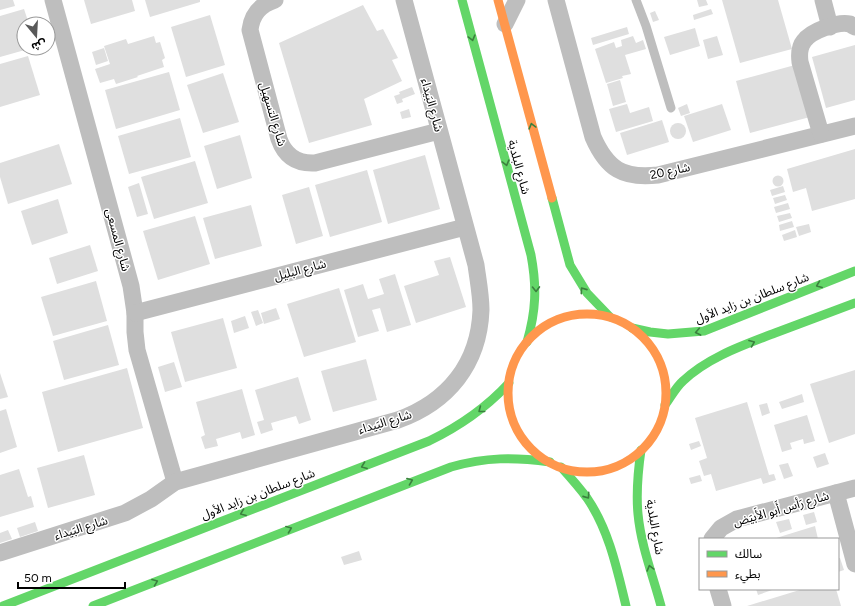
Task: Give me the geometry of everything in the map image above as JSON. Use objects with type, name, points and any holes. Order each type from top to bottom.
[{"type":"main road","name":"شارع البلدية","points":[[462,0],[536,277],[536,301],[527,342]]},
{"type":"main road","name":"شارع البلدية","points":[[498,0],[570,265],[586,294],[597,307],[610,317]]},
{"type":"main road","name":"شارع سلطان بن زايد الأول","points":[[632,328],[650,333],[668,335],[704,331],[855,271]]},
{"type":"main road","points":[[665,405],[678,387],[706,365],[737,348],[855,303]]},
{"type":"main road","points":[[580,314],[595,314],[610,317],[632,328],[644,338],[653,349],[660,362],[665,376],[666,391],[665,405],[657,430],[641,450],[624,462],[604,469],[589,471],[561,467],[550,462],[537,453],[526,442],[518,429],[512,415],[509,399],[509,383],[512,369],[518,355],[527,342],[551,323],[580,314]]},
{"type":"main road","name":"شارع سلطان بن زايد الأول","points":[[3,606],[429,441],[472,417],[498,396],[509,383]]},
{"type":"main road","name":"شارع البلدية","points":[[641,450],[637,482],[638,515],[642,537],[661,606]]},
{"type":"main road","points":[[93,606],[428,474],[456,465],[499,457],[550,462]]},
{"type":"main road","points":[[561,467],[582,490],[598,515],[609,543],[626,606]]},
{"type":"street","name":"شارع المسعى","points":[[53,0],[131,286],[135,313],[137,350],[175,482]]},
{"type":"street","name":"شارع التسهيل","points":[[275,0],[262,6],[257,11],[253,16],[250,30],[279,139],[284,151],[289,156],[301,162],[315,163],[439,131]]},
{"type":"street","name":"شارع البَيداء","points":[[0,553],[125,513],[152,499],[175,482],[412,415],[437,400],[448,390],[466,366],[472,352],[480,324],[481,309],[478,279],[404,0]]},
{"type":"street","points":[[505,24],[517,0]]},
{"type":"street","name":"شارع 20","points":[[556,0],[593,137],[599,152],[610,165],[625,173],[641,177],[658,175],[855,126]]},
{"type":"street","points":[[823,0],[830,27]]},
{"type":"street","points":[[821,134],[800,62],[799,53],[803,41],[815,31],[843,24],[850,24],[855,27]]},
{"type":"street","name":"شارع البليل","points":[[135,313],[465,227]]},
{"type":"street","name":"شارع رَأس أَبو الأَبيَض","points":[[713,538],[721,528],[737,519],[855,488]]},
{"type":"street","points":[[836,493],[855,564]]},
{"type":"street","points":[[718,590],[723,606]]},
{"type":"lane","points":[[636,0],[646,26],[671,108]]},
{"type":"building","points":[[0,0],[13,0],[15,6],[0,10]]},
{"type":"building","points":[[84,0],[132,0],[135,11],[91,24]]},
{"type":"building","points":[[145,0],[200,0],[200,2],[150,17]]},
{"type":"building","points":[[697,0],[706,0],[708,5],[699,7]]},
{"type":"building","points":[[722,0],[778,0],[792,49],[740,63]]},
{"type":"building","points":[[363,5],[377,31],[383,29],[398,58],[392,60],[402,81],[364,99],[372,125],[309,143],[279,43]]},
{"type":"building","points":[[24,9],[26,16],[16,16],[16,52],[0,57],[0,16]]},
{"type":"building","points":[[711,9],[713,14],[694,20],[693,15]]},
{"type":"building","points":[[655,11],[659,20],[653,22],[650,13]]},
{"type":"building","points":[[210,15],[225,65],[186,77],[171,27]]},
{"type":"building","points":[[627,27],[629,34],[593,45],[591,38]]},
{"type":"building","points":[[695,28],[700,46],[670,55],[664,37]]},
{"type":"building","points":[[154,36],[156,43],[160,42],[165,58],[162,60],[164,67],[116,84],[114,79],[100,83],[95,69],[110,64],[104,46],[126,39],[128,44]]},
{"type":"building","points":[[633,36],[636,43],[643,40],[646,49],[625,55],[631,74],[606,83],[595,49],[614,42],[616,48],[622,46],[621,40]]},
{"type":"building","points":[[717,36],[723,55],[708,59],[703,40]]},
{"type":"building","points":[[855,45],[855,100],[826,108],[812,57]]},
{"type":"building","points":[[104,48],[108,61],[96,65],[92,52]]},
{"type":"building","points":[[28,56],[40,95],[0,107],[0,64]]},
{"type":"building","points":[[795,65],[810,117],[750,133],[736,81]]},
{"type":"building","points":[[169,72],[180,110],[116,129],[105,90]]},
{"type":"building","points":[[223,73],[239,122],[203,133],[187,85]]},
{"type":"building","points":[[620,80],[626,102],[613,106],[607,84]]},
{"type":"building","points":[[412,87],[415,94],[402,99],[403,102],[397,104],[394,96],[400,94],[399,92]]},
{"type":"building","points":[[627,104],[630,113],[649,107],[653,121],[616,132],[609,109]]},
{"type":"building","points":[[687,104],[690,113],[681,116],[678,108]]},
{"type":"building","points":[[722,104],[731,130],[693,142],[684,116]]},
{"type":"building","points":[[409,109],[411,117],[402,119],[400,112]]},
{"type":"building","points":[[180,118],[191,157],[129,174],[118,136]]},
{"type":"building","points":[[662,120],[669,142],[627,155],[620,133]]},
{"type":"building","points":[[675,123],[681,123],[686,128],[684,137],[681,139],[675,139],[670,134],[670,128]]},
{"type":"building","points":[[240,135],[252,178],[217,189],[204,146]]},
{"type":"building","points":[[59,144],[72,184],[8,204],[0,177],[0,163]]},
{"type":"building","points":[[855,149],[855,199],[812,211],[806,188],[793,192],[787,169]]},
{"type":"building","points":[[425,155],[440,209],[388,224],[373,170]]},
{"type":"building","points":[[195,161],[208,203],[154,219],[141,177]]},
{"type":"building","points":[[367,170],[382,222],[330,237],[315,185]]},
{"type":"building","points":[[776,176],[780,176],[782,177],[782,185],[776,186],[773,183],[773,179]]},
{"type":"building","points":[[139,183],[148,214],[137,217],[128,187]]},
{"type":"building","points":[[783,186],[785,192],[772,196],[770,190]]},
{"type":"building","points":[[309,187],[323,236],[296,244],[282,195]]},
{"type":"building","points":[[785,195],[787,200],[775,204],[773,198]]},
{"type":"building","points":[[58,199],[68,233],[32,245],[21,211]]},
{"type":"building","points":[[788,203],[790,209],[776,213],[774,207]]},
{"type":"building","points":[[251,205],[262,246],[215,259],[203,218]]},
{"type":"building","points":[[790,213],[792,218],[779,222],[777,216]]},
{"type":"building","points":[[195,216],[210,264],[158,280],[143,231]]},
{"type":"building","points":[[792,221],[794,227],[780,231],[779,225]]},
{"type":"building","points":[[809,224],[811,232],[799,236],[796,227]]},
{"type":"building","points":[[795,230],[797,237],[784,241],[782,235]]},
{"type":"building","points":[[90,245],[98,271],[57,284],[49,258]]},
{"type":"building","points":[[450,257],[466,307],[416,323],[404,286],[439,275],[434,261]]},
{"type":"building","points":[[395,274],[411,325],[387,332],[380,308],[372,310],[379,331],[358,337],[344,290],[363,284],[368,299],[384,294],[379,279]]},
{"type":"building","points":[[96,281],[107,321],[53,336],[41,297]]},
{"type":"building","points":[[339,288],[356,342],[304,357],[287,304]]},
{"type":"building","points":[[276,308],[280,319],[264,324],[261,313]]},
{"type":"building","points":[[258,310],[263,323],[256,326],[251,312]]},
{"type":"building","points":[[245,316],[249,328],[234,333],[231,321]]},
{"type":"building","points":[[223,318],[237,368],[185,382],[171,332]]},
{"type":"building","points":[[108,325],[119,365],[64,380],[53,341]]},
{"type":"building","points":[[366,359],[377,400],[333,412],[321,371]]},
{"type":"building","points":[[174,362],[182,387],[165,392],[158,367]]},
{"type":"building","points":[[127,368],[143,428],[58,452],[42,392]]},
{"type":"building","points":[[855,370],[855,434],[829,443],[810,384]]},
{"type":"building","points":[[0,373],[8,397],[0,399]]},
{"type":"building","points":[[298,377],[311,420],[299,424],[296,416],[271,423],[273,430],[261,434],[257,422],[264,420],[255,390]]},
{"type":"building","points":[[242,389],[255,435],[242,439],[240,432],[216,439],[218,446],[205,449],[201,437],[205,435],[196,402]]},
{"type":"building","points":[[802,394],[804,402],[782,409],[779,402]]},
{"type":"building","points":[[747,402],[769,475],[774,474],[776,480],[763,484],[761,478],[716,491],[711,474],[704,476],[699,461],[707,458],[695,418]]},
{"type":"building","points":[[767,403],[770,413],[762,416],[759,405]]},
{"type":"building","points":[[6,409],[17,447],[0,453],[0,411]]},
{"type":"building","points":[[807,415],[815,441],[804,444],[803,439],[790,443],[792,449],[782,452],[774,425]]},
{"type":"building","points":[[699,441],[701,446],[691,450],[689,444]]},
{"type":"building","points":[[825,453],[829,464],[817,468],[813,457]]},
{"type":"building","points":[[84,455],[95,495],[48,508],[37,468]]},
{"type":"building","points":[[788,463],[793,476],[784,479],[779,465]]},
{"type":"building","points":[[19,469],[28,497],[31,496],[34,507],[0,517],[0,475]]},
{"type":"building","points":[[700,475],[702,481],[691,484],[689,478]]},
{"type":"building","points":[[814,512],[817,522],[806,525],[803,515]]},
{"type":"building","points":[[789,519],[792,529],[780,533],[776,522]]},
{"type":"building","points":[[35,522],[38,531],[20,537],[17,528]]},
{"type":"building","points":[[815,526],[818,538],[776,538]]},
{"type":"building","points":[[8,530],[12,539],[0,543],[0,533]]},
{"type":"building","points":[[359,551],[362,560],[344,565],[341,557]]},
{"type":"building","points":[[839,558],[840,558],[844,570],[839,572]]},
{"type":"building","points":[[756,590],[772,590],[758,595]]},
{"type":"building","points":[[800,590],[836,590],[841,606],[747,606]]},
{"type":"traffic: fast","points":[[462,0],[531,255],[535,299],[527,342]]},
{"type":"traffic: fast","points":[[552,198],[570,265],[587,293],[610,317]]},
{"type":"traffic: fast","points":[[632,328],[668,334],[704,331],[855,271]]},
{"type":"traffic: fast","points":[[665,405],[683,381],[715,358],[751,342],[855,303]]},
{"type":"traffic: fast","points":[[3,606],[429,441],[472,416],[509,383]]},
{"type":"traffic: fast","points":[[641,450],[638,474],[637,506],[644,549],[661,606]]},
{"type":"traffic: fast","points":[[93,606],[451,467],[476,461],[500,459],[524,459],[550,462]]},
{"type":"traffic: fast","points":[[561,467],[578,486],[595,510],[607,536],[626,606]]},
{"type":"traffic: slow","points":[[498,0],[552,198]]},
{"type":"traffic: slow","points":[[587,314],[617,320],[643,337],[660,363],[666,393],[660,423],[643,449],[617,466],[587,472],[557,466],[531,449],[514,423],[508,393],[514,363],[531,337],[557,320],[587,314]]}]
